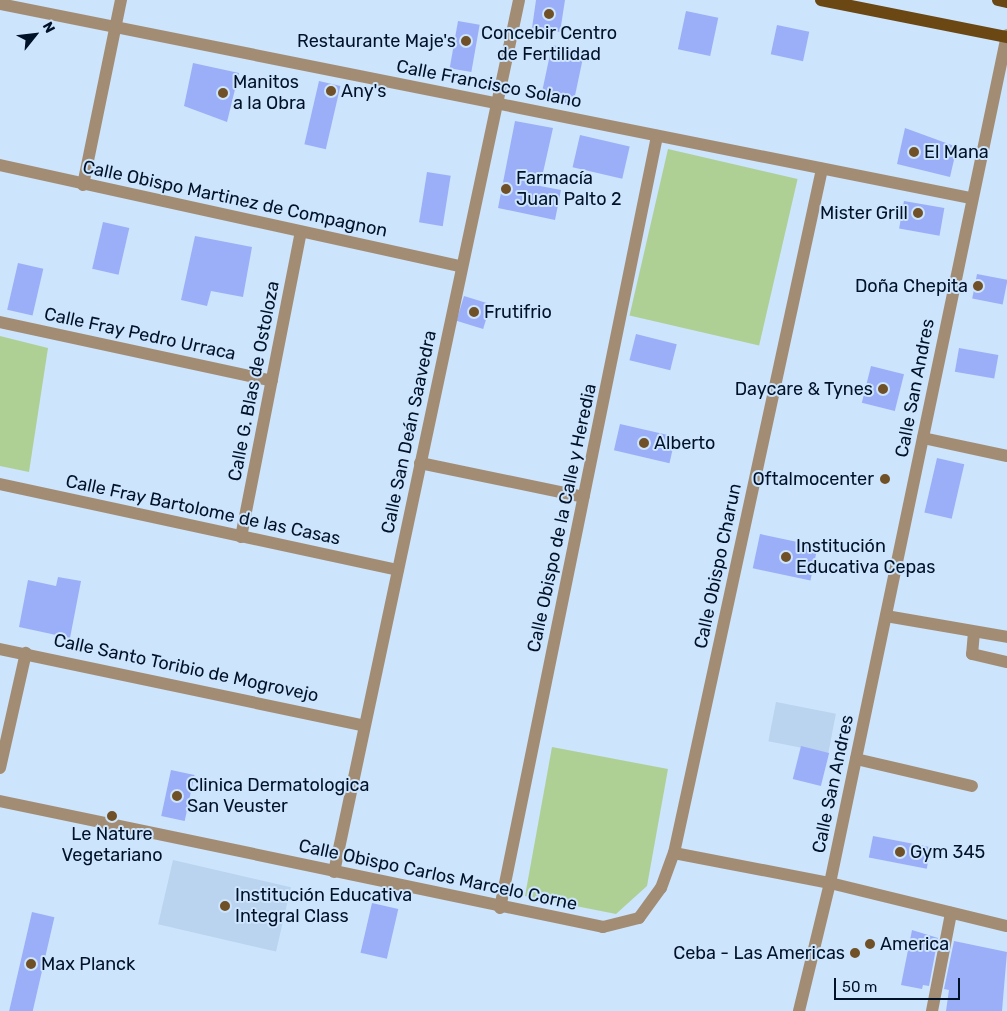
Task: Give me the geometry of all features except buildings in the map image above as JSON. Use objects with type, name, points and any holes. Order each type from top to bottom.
[{"type":"main road","points":[[821,0],[1007,37]]},
{"type":"main road","points":[[998,0],[1007,2]]},
{"type":"street","points":[[83,185],[121,0]]},
{"type":"street","name":"Calle San Deán Saavedra","points":[[334,872],[519,0]]},
{"type":"street","name":"Calle Francisco Solano","points":[[0,4],[970,198]]},
{"type":"street","name":"Calle San Andres","points":[[799,1011],[830,883],[923,438],[970,198],[1007,37]]},
{"type":"street","name":"Calle Obispo de la Calle y Heredia","points":[[500,908],[657,136]]},
{"type":"street","name":"Calle Obispo Martinez de Compagnon","points":[[0,165],[83,185],[462,266]]},
{"type":"street","name":"Calle Obispo Charun","points":[[674,854],[822,168]]},
{"type":"street","name":"Calle G. Blas de Ostoloza","points":[[241,537],[301,232]]},
{"type":"street","name":"Calle Fray Pedro Urraca","points":[[0,322],[272,381]]},
{"type":"street","points":[[923,438],[1007,456]]},
{"type":"street","points":[[420,463],[584,498]]},
{"type":"street","name":"Calle Fray Bartolome de las Casas","points":[[0,484],[398,570]]},
{"type":"street","points":[[886,616],[1007,638]]},
{"type":"street","points":[[974,632],[972,654],[1007,662]]},
{"type":"street","name":"Calle Santo Toribio de Mogrovejo","points":[[0,649],[364,726]]},
{"type":"street","points":[[0,768],[26,653]]},
{"type":"street","points":[[856,759],[972,786]]},
{"type":"street","name":"Calle Obispo Carlos Marcelo Corne","points":[[0,801],[500,908],[603,927],[639,918],[661,888],[674,854]]},
{"type":"street","points":[[674,854],[830,883],[1007,926]]},
{"type":"street","points":[[932,1011],[952,912]]},
{"type":"shaded area","points":[[776,702],[836,714],[828,753],[768,741]]},
{"type":"shaded area","name":"Institución Educativa Integral Class","points":[[173,860],[291,887],[276,952],[158,924]]},
{"type":"green space","points":[[668,149],[798,179],[759,346],[630,316]]},
{"type":"green space","points":[[0,336],[48,348],[29,472],[0,466]]},
{"type":"green space","points":[[552,747],[668,769],[647,886],[616,914],[525,896]]},
{"type":"place","name":"Concebir Centro de Fertilidad","points":[[549,14]]},
{"type":"place","name":"Restaurante Maje's","points":[[466,41]]},
{"type":"place","name":"Any's","points":[[331,91]]},
{"type":"place","name":"Manitos a la Obra","points":[[223,93]]},
{"type":"place","name":"El Mana","points":[[914,152]]},
{"type":"place","name":"Farmacía Juan Palto 2","points":[[506,189]]},
{"type":"place","name":"Mister Grill","points":[[918,213]]},
{"type":"place","name":"Doña Chepita","points":[[978,286]]},
{"type":"place","name":"Frutifrio","points":[[474,312]]},
{"type":"place","name":"Daycare & Tynes","points":[[883,389]]},
{"type":"place","name":"Alberto","points":[[644,443]]},
{"type":"place","name":"Oftalmocenter","points":[[885,479]]},
{"type":"place","name":"Institución Educativa Cepas","points":[[786,557]]},
{"type":"place","name":"Clinica Dermatologica San Veuster","points":[[177,796]]},
{"type":"place","name":"Le Nature Vegetariano","points":[[112,816]]},
{"type":"place","name":"Gym 345","points":[[900,852]]},
{"type":"place","name":"Institución Educativa Integral Class","points":[[225,906]]},
{"type":"place","name":"America","points":[[870,944]]},
{"type":"place","name":"Ceba - Las Americas","points":[[855,953]]},
{"type":"place","name":"Max Planck","points":[[31,964]]}]
